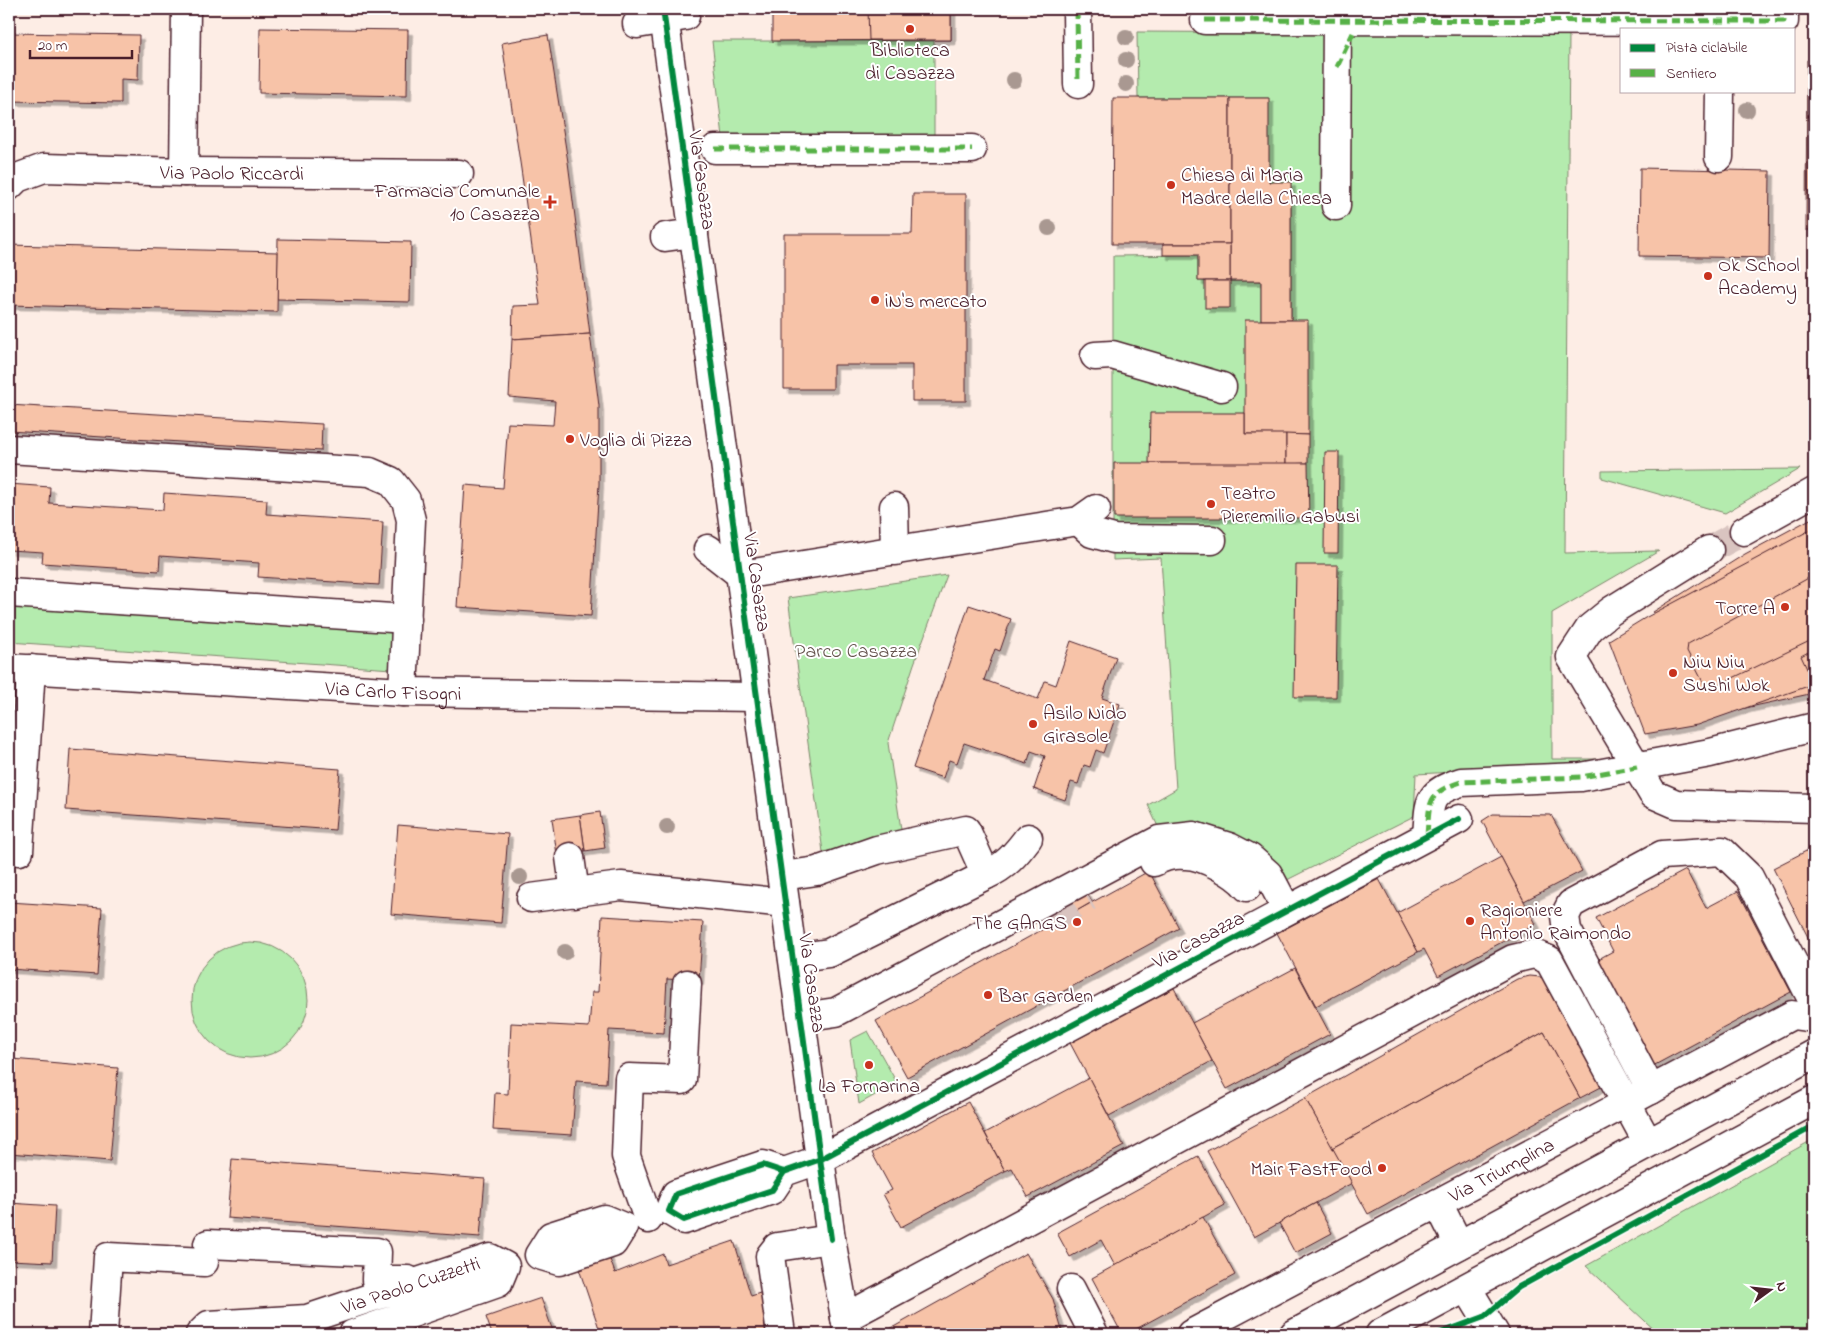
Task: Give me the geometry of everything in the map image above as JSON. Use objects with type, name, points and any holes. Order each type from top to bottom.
[{"type":"street","points":[[184,172],[186,9]]},
{"type":"street","points":[[1077,9],[1078,84]]},
{"type":"street","points":[[1205,20],[1337,15],[1719,25],[1784,21],[1784,9]]},
{"type":"street","name":"Via Casazza","points":[[637,24],[671,15],[694,233],[831,1238],[847,1329]]},
{"type":"street","points":[[1336,206],[1337,15]]},
{"type":"street","points":[[1719,157],[1720,92]]},
{"type":"street","points":[[715,149],[972,149]]},
{"type":"street","name":"Via Paolo Riccardi","points":[[9,186],[17,178],[44,168],[184,172],[459,174]]},
{"type":"street","name":"Via Casazza","points":[[665,237],[694,233]]},
{"type":"street","points":[[1095,356],[1112,355],[1222,386]]},
{"type":"street","points":[[9,449],[370,472],[391,482],[406,500],[411,520],[403,692]]},
{"type":"street","points":[[1744,531],[1814,492]]},
{"type":"street","points":[[894,507],[895,551]]},
{"type":"street","name":"Via Casazza","points":[[708,549],[741,575],[895,551],[1088,515],[1092,533],[1114,539],[1212,540]]},
{"type":"street","points":[[1709,550],[1611,611],[1590,628],[1571,657],[1653,794],[1676,804],[1814,808]]},
{"type":"street","points":[[9,593],[407,619]]},
{"type":"street","name":"Via Carlo Fisogni","points":[[19,851],[20,669],[403,692],[757,697]]},
{"type":"street","points":[[1427,835],[1430,801],[1443,788],[1461,782],[1581,777],[1710,753],[1814,727]]},
{"type":"street","name":"Via Casazza","points":[[820,1159],[1459,819]]},
{"type":"street","points":[[782,876],[817,871],[877,850],[966,830],[986,876]]},
{"type":"street","points":[[802,1017],[836,1012],[1160,840],[1194,836],[1229,846],[1250,858],[1268,874],[1287,910]]},
{"type":"street","points":[[793,958],[829,953],[996,871],[1014,857],[1028,838]]},
{"type":"street","points":[[1651,1090],[1567,930],[1565,916],[1571,904],[1653,860],[1662,856],[1722,851],[1749,877],[1814,1003]]},
{"type":"street","points":[[1089,897],[1162,858],[1186,854],[1206,860],[1229,872],[1240,878],[1247,887]]},
{"type":"street","points":[[570,857],[575,892]]},
{"type":"street","points":[[531,898],[621,886],[785,902]]},
{"type":"street","points":[[838,1031],[1050,918]]},
{"type":"street","points":[[847,1329],[1513,959],[1534,954],[1549,960],[1648,1143]]},
{"type":"street","points":[[687,984],[682,1080],[629,1078],[626,1156],[646,1219],[676,1194],[763,1165],[784,1172],[820,1159]]},
{"type":"street","name":"Via Triumplina","points":[[1191,1334],[1792,1015],[1814,1018]]},
{"type":"street","points":[[1294,1334],[1814,1054]]},
{"type":"street","points":[[1380,1334],[1814,1100]]},
{"type":"street","points":[[1438,1203],[1459,1245]]},
{"type":"street","name":"Via Paolo Cuzzetti","points":[[200,1334],[209,1325],[307,1318],[490,1258],[504,1266],[540,1255],[551,1236],[604,1219],[646,1219]]},
{"type":"street","points":[[847,1329],[1040,1230]]},
{"type":"street","points":[[782,1334],[770,1256],[777,1247],[831,1238]]},
{"type":"street","points":[[102,1334],[108,1257],[206,1253],[378,1252],[376,1280],[422,1280],[431,1306]]},
{"type":"street","name":"Via Paolo Cuzzetti","points":[[353,1334],[498,1283],[504,1266]]},
{"type":"street","points":[[1467,1288],[1495,1334]]},
{"type":"street","points":[[1071,1289],[1094,1334]]},
{"type":"green space","points":[[1137,32],[1569,32],[1565,553],[1659,551],[1552,613],[1552,759],[1616,759],[1607,764],[1416,774],[1414,816],[1283,882],[1249,843],[1220,828],[1174,825],[1160,831],[1148,805],[1176,789],[1161,558],[1113,560],[1113,256],[1198,255],[1198,281],[1261,281],[1261,320],[1291,320],[1291,182],[1269,182],[1268,98],[1138,98]]},
{"type":"green space","points":[[712,41],[934,41],[934,136],[723,137]]},
{"type":"green space","points":[[1800,469],[1725,513],[1602,478],[1602,471]]},
{"type":"green space","name":"Parco Casazza","points":[[947,575],[914,664],[888,743],[902,836],[823,852],[788,598]]},
{"type":"green space","points":[[9,606],[394,632],[392,669],[9,642]]},
{"type":"green space","points":[[250,942],[272,947],[291,959],[303,978],[308,1000],[303,1022],[291,1041],[272,1053],[250,1058],[228,1053],[209,1041],[197,1022],[192,1000],[197,978],[209,959],[228,947]]},
{"type":"green space","points":[[868,1031],[897,1083],[859,1104],[850,1040]]},
{"type":"green space","points":[[1814,1139],[1814,1334],[1659,1334],[1586,1266]]},
{"type":"building","points":[[772,9],[951,9],[951,40],[772,41]]},
{"type":"building","name":"Biblioteca di Casazza","points":[[868,9],[951,9],[951,40],[869,40]]},
{"type":"building","points":[[260,28],[408,30],[407,96],[259,93]]},
{"type":"building","points":[[9,33],[139,35],[138,80],[121,79],[121,103],[9,101]]},
{"type":"building","points":[[548,35],[568,162],[590,334],[512,339],[513,306],[540,305],[502,43]]},
{"type":"building","points":[[1807,60],[1814,61],[1814,230],[1806,230]]},
{"type":"building","name":"Chiesa di Maria Madre della Chiesa","points":[[1113,98],[1230,98],[1230,244],[1112,244]]},
{"type":"building","points":[[1230,98],[1269,98],[1269,182],[1291,182],[1291,320],[1261,320],[1261,281],[1230,281]]},
{"type":"building","points":[[1640,168],[1770,171],[1769,258],[1639,256]]},
{"type":"building","name":"iN's mercato","points":[[913,194],[966,194],[966,401],[912,401],[912,365],[833,365],[833,389],[784,389],[784,234],[912,234]]},
{"type":"building","points":[[278,239],[411,242],[410,302],[277,299]]},
{"type":"building","points":[[1163,244],[1230,244],[1230,281],[1198,281],[1198,255],[1163,255]]},
{"type":"building","points":[[9,245],[278,252],[277,312],[9,305]]},
{"type":"building","points":[[1205,281],[1230,281],[1230,308],[1205,308]]},
{"type":"building","points":[[1245,320],[1308,320],[1308,435],[1245,434]]},
{"type":"building","points":[[590,334],[599,406],[599,484],[591,616],[457,607],[465,485],[503,488],[508,423],[553,425],[555,401],[509,397],[512,339]]},
{"type":"building","points":[[9,405],[322,424],[321,451],[9,431]]},
{"type":"building","points":[[1150,413],[1245,413],[1245,434],[1286,434],[1286,464],[1149,463]]},
{"type":"building","points":[[1286,434],[1308,435],[1308,463],[1286,464]]},
{"type":"building","points":[[1325,452],[1339,452],[1338,553],[1324,553]]},
{"type":"building","name":"Teatro Pieremilio Gabusi","points":[[1114,463],[1308,463],[1309,518],[1114,518]]},
{"type":"building","points":[[9,484],[50,487],[49,503],[163,510],[164,493],[267,500],[266,514],[383,522],[379,585],[258,577],[259,563],[160,556],[159,571],[42,563],[43,552],[9,550]]},
{"type":"building","points":[[1814,517],[1814,693],[1709,716],[1653,612],[1745,554]]},
{"type":"building","points":[[1814,528],[1814,649],[1801,656],[1814,684],[1697,725],[1645,734],[1609,640],[1645,618]]},
{"type":"building","points":[[1296,565],[1338,565],[1336,697],[1294,697]]},
{"type":"building","name":"Torre A","points":[[1814,575],[1814,639],[1712,688],[1705,686],[1687,651],[1688,644]]},
{"type":"building","points":[[969,605],[1011,619],[1000,651],[995,649],[984,680],[1038,699],[1045,681],[1056,685],[1071,641],[1116,657],[1102,698],[1120,704],[1103,753],[1096,750],[1090,767],[1084,765],[1078,784],[1071,782],[1065,800],[1034,789],[1045,756],[1031,751],[1027,764],[964,743],[957,763],[949,760],[943,778],[913,768]]},
{"type":"building","points":[[70,749],[340,769],[335,830],[66,810]]},
{"type":"building","points":[[600,812],[605,848],[585,851],[580,815]]},
{"type":"building","points":[[1493,814],[1551,815],[1582,871],[1524,901],[1482,821]]},
{"type":"building","points":[[580,815],[585,851],[557,855],[552,819]]},
{"type":"building","points":[[398,825],[508,834],[501,923],[391,914]]},
{"type":"building","points":[[1814,847],[1814,949],[1773,868]]},
{"type":"building","points":[[1501,857],[1536,924],[1438,976],[1424,949],[1418,952],[1397,913]]},
{"type":"building","points":[[1686,870],[1706,908],[1738,891],[1791,992],[1651,1067],[1595,961],[1613,951],[1596,918]]},
{"type":"building","points":[[1149,871],[1179,928],[907,1077],[876,1021]]},
{"type":"building","points":[[1379,879],[1418,952],[1316,1006],[1277,933]]},
{"type":"building","points":[[1086,892],[1092,902],[1054,924],[1048,912]]},
{"type":"building","points":[[9,902],[102,908],[97,975],[9,969]]},
{"type":"building","points":[[602,916],[703,922],[699,981],[667,979],[664,1033],[609,1030],[606,1083],[576,1081],[572,1135],[493,1130],[495,1093],[508,1094],[511,1023],[589,1027],[592,992],[598,992]]},
{"type":"building","points":[[1295,968],[1330,1034],[1227,1089],[1192,1023]]},
{"type":"building","points":[[1530,976],[1547,980],[1605,1085],[1580,1098],[1544,1032],[1332,1148],[1305,1098],[1517,979]]},
{"type":"building","points":[[1174,988],[1212,1061],[1109,1116],[1070,1043]]},
{"type":"building","points":[[1544,1032],[1580,1098],[1368,1214],[1332,1148]]},
{"type":"building","points":[[12,1059],[118,1068],[110,1161],[9,1153],[9,1099]]},
{"type":"building","points":[[1089,1078],[1124,1146],[1028,1197],[1012,1168],[1005,1171],[985,1133]]},
{"type":"building","points":[[1305,1098],[1352,1183],[1254,1237],[1207,1151]]},
{"type":"building","points":[[968,1102],[1005,1171],[901,1227],[883,1194],[892,1190],[872,1153]]},
{"type":"building","points":[[1198,1156],[1225,1205],[1115,1266],[1101,1240],[1070,1257],[1057,1233]]},
{"type":"building","points":[[232,1159],[485,1179],[480,1237],[227,1218]]},
{"type":"building","points":[[9,1203],[55,1206],[52,1262],[9,1260]]},
{"type":"building","points":[[1316,1203],[1332,1233],[1295,1253],[1279,1223]]},
{"type":"building","points":[[1203,1217],[1235,1275],[1127,1334],[1122,1334],[1092,1278]]},
{"type":"building","points":[[734,1241],[751,1296],[763,1292],[768,1334],[601,1334],[577,1263],[607,1251],[615,1273],[663,1254],[666,1264]]},
{"type":"building","points":[[1026,1253],[1053,1299],[1063,1334],[881,1334]]},
{"type":"building","points":[[541,1298],[554,1334],[492,1334],[486,1317]]},
{"type":"tunnel","points":[[1709,550],[1744,531]]},
{"type":"tunnel","points":[[1050,918],[1089,897]]},
{"type":"marked path","points":[[1077,9],[1078,84]]},
{"type":"marked path","points":[[1205,20],[1784,21],[1784,9]]},
{"type":"marked path","points":[[1337,67],[1353,33]]},
{"type":"marked path","points":[[715,149],[972,149]]},
{"type":"marked path","points":[[1427,835],[1432,800],[1441,790],[1461,782],[1581,777],[1637,767]]},
{"type":"cycle path","points":[[663,9],[831,1239]]},
{"type":"cycle path","points":[[784,1172],[772,1190],[684,1220],[669,1211],[676,1194],[763,1165],[784,1172],[821,1159],[1459,819]]},
{"type":"cycle path","points":[[1438,1334],[1484,1317],[1519,1287],[1814,1126]]},
{"type":"place","name":"Biblioteca di Casazza","points":[[910,29]]},
{"type":"place","name":"Chiesa di Maria Madre della Chiesa","points":[[1171,185]]},
{"type":"place","name":"Farmacia Comunale 10 Casazza","points":[[550,202]]},
{"type":"place","name":"Ok School Academy","points":[[1708,276]]},
{"type":"place","name":"iN's mercato","points":[[875,300]]},
{"type":"place","name":"Voglia di Pizza","points":[[570,439]]},
{"type":"place","name":"Teatro Pieremilio Gabusi","points":[[1211,504]]},
{"type":"place","name":"Torre A","points":[[1785,607]]},
{"type":"place","name":"Niu Niu Sushi Wok","points":[[1673,673]]},
{"type":"place","name":"Asilo Nido Girasole","points":[[1033,724]]},
{"type":"place","name":"Ragioniere Antonio Raimondo","points":[[1470,921]]},
{"type":"place","name":"The GAnGS","points":[[1077,922]]},
{"type":"place","name":"Bar Garden","points":[[988,995]]},
{"type":"place","name":"La Fornarina","points":[[869,1065]]},
{"type":"place","name":"Mair FastFood","points":[[1382,1168]]}]
